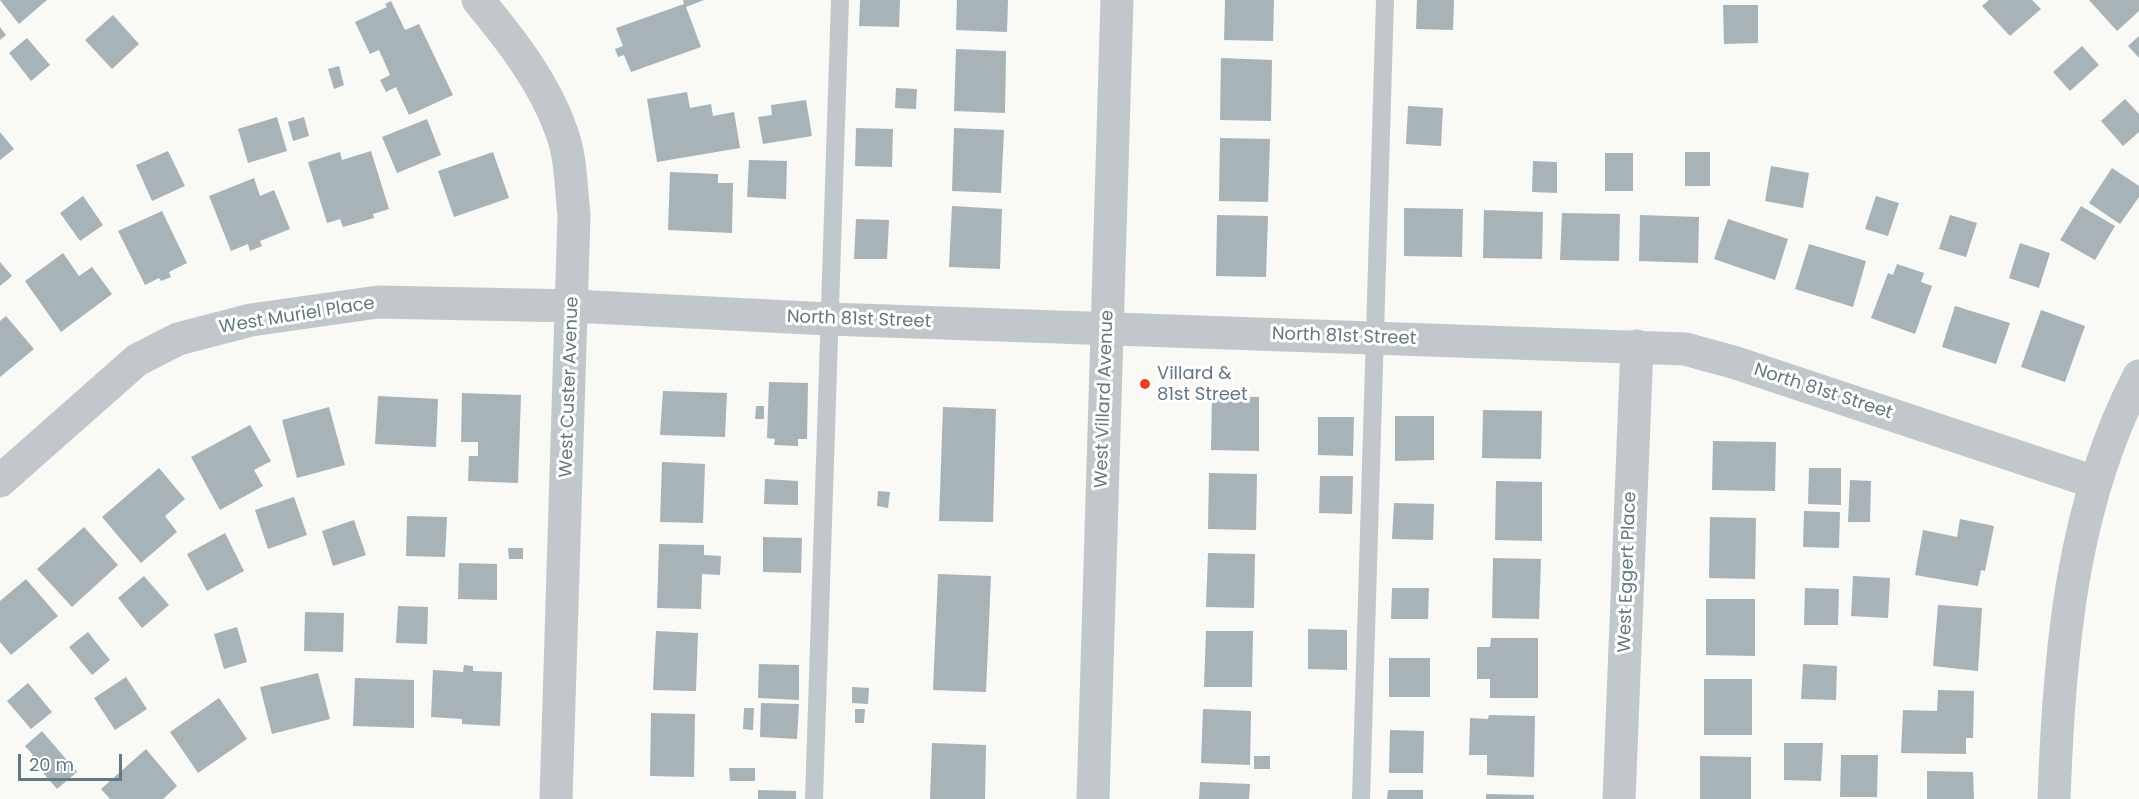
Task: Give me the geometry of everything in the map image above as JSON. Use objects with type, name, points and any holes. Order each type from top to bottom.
[{"type":"street","name":"West Custer Avenue","points":[[478,0],[511,40],[538,81],[563,134],[574,215],[573,306],[556,799]]},
{"type":"street","name":"West Villard Avenue","points":[[1093,799],[1117,0]]},
{"type":"street","name":"West Muriel Place","points":[[0,481],[137,360],[178,339],[252,320],[378,303],[573,306]]},
{"type":"street","name":"North 81st Street","points":[[573,306],[829,319],[1685,349],[1711,355],[2094,482]]},
{"type":"street","name":"West Eggert Place","points":[[1619,799],[1637,346]]},
{"type":"street","points":[[2054,799],[2066,613],[2094,482],[2121,410],[2139,376]]},
{"type":"lane","points":[[814,799],[840,0]]},
{"type":"lane","points":[[1362,799],[1386,0]]},
{"type":"building","points":[[0,0],[47,0],[19,24]]},
{"type":"building","points":[[683,0],[704,0],[686,7],[701,47],[631,72],[624,55],[618,57],[615,49],[623,46],[616,28],[684,4]]},
{"type":"building","points":[[860,0],[900,0],[899,27],[859,26]]},
{"type":"building","points":[[957,0],[1008,0],[1007,32],[956,30]]},
{"type":"building","points":[[1225,0],[1274,0],[1273,41],[1224,40]]},
{"type":"building","points":[[1417,0],[1454,0],[1453,30],[1416,29]]},
{"type":"building","points":[[1989,0],[2032,0],[2041,9],[2010,36],[1982,6]]},
{"type":"building","points":[[2089,0],[2139,0],[2139,11],[2117,31]]},
{"type":"building","points":[[391,1],[405,30],[419,24],[453,95],[409,115],[396,87],[386,92],[380,80],[390,75],[379,50],[370,54],[355,22],[387,7],[385,4]]},
{"type":"building","points":[[1723,5],[1758,5],[1758,43],[1724,44]]},
{"type":"building","points":[[113,15],[139,44],[112,69],[85,40]]},
{"type":"building","points":[[0,27],[6,35],[0,40]]},
{"type":"building","points":[[2139,36],[2139,58],[2128,46]]},
{"type":"building","points":[[27,38],[50,65],[31,81],[9,53]]},
{"type":"building","points":[[2082,46],[2099,65],[2070,91],[2053,72]]},
{"type":"building","points":[[956,49],[1006,51],[1005,113],[954,111]]},
{"type":"building","points":[[1221,58],[1272,60],[1271,121],[1220,120]]},
{"type":"building","points":[[339,66],[344,85],[334,89],[328,69]]},
{"type":"building","points":[[896,88],[917,89],[916,109],[895,108]]},
{"type":"building","points":[[687,92],[690,108],[711,104],[713,116],[734,112],[740,148],[657,162],[647,99]]},
{"type":"building","points":[[2125,99],[2139,114],[2139,132],[2123,146],[2101,121]]},
{"type":"building","points":[[806,100],[812,136],[763,144],[758,117],[772,115],[771,105]]},
{"type":"building","points":[[1408,106],[1443,108],[1441,146],[1406,144]]},
{"type":"building","points":[[277,117],[287,151],[248,163],[238,129]]},
{"type":"building","points":[[304,117],[309,136],[293,141],[288,122]]},
{"type":"building","points":[[427,119],[441,155],[397,173],[382,137]]},
{"type":"building","points":[[856,128],[893,129],[892,167],[855,166]]},
{"type":"building","points":[[954,128],[1004,130],[1001,193],[952,191]]},
{"type":"building","points":[[0,132],[14,149],[0,160]]},
{"type":"building","points":[[1220,138],[1270,139],[1268,202],[1219,201]]},
{"type":"building","points":[[168,151],[185,186],[152,201],[136,165]]},
{"type":"building","points":[[371,151],[389,209],[373,214],[374,218],[343,227],[340,219],[327,223],[308,162],[340,152],[342,160]]},
{"type":"building","points":[[493,152],[509,198],[454,217],[438,171]]},
{"type":"building","points":[[1685,152],[1710,152],[1710,186],[1685,186]]},
{"type":"building","points":[[1605,153],[1633,153],[1633,191],[1605,191]]},
{"type":"building","points":[[749,160],[787,161],[786,199],[747,197]]},
{"type":"building","points":[[1533,161],[1557,162],[1557,193],[1532,192]]},
{"type":"building","points":[[1771,166],[1809,173],[1803,208],[1765,201]]},
{"type":"building","points":[[2112,168],[2139,186],[2139,197],[2120,224],[2089,203]]},
{"type":"building","points":[[670,172],[718,174],[718,183],[733,183],[732,233],[668,230]]},
{"type":"building","points":[[254,178],[260,196],[274,190],[290,229],[260,241],[262,246],[250,251],[248,244],[231,251],[209,196]]},
{"type":"building","points":[[83,196],[103,225],[80,241],[60,213]]},
{"type":"building","points":[[1876,196],[1899,203],[1888,236],[1865,229]]},
{"type":"building","points":[[952,206],[1002,209],[1000,269],[949,267]]},
{"type":"building","points":[[2081,206],[2115,226],[2095,260],[2060,240]]},
{"type":"building","points":[[1404,208],[1463,209],[1462,257],[1404,256]]},
{"type":"building","points":[[1484,210],[1543,212],[1542,259],[1483,258]]},
{"type":"building","points":[[162,211],[187,263],[169,272],[171,277],[161,281],[159,278],[145,285],[118,231]]},
{"type":"building","points":[[1562,213],[1620,214],[1619,261],[1560,260]]},
{"type":"building","points":[[1217,215],[1268,216],[1266,277],[1216,276]]},
{"type":"building","points":[[1640,215],[1699,217],[1698,263],[1639,261]]},
{"type":"building","points":[[1950,215],[1977,223],[1966,257],[1939,249]]},
{"type":"building","points":[[856,219],[889,220],[887,259],[854,259]]},
{"type":"building","points":[[1728,219],[1788,239],[1775,280],[1714,259]]},
{"type":"building","points":[[2020,243],[2050,253],[2039,288],[2009,278]]},
{"type":"building","points":[[1809,244],[1866,261],[1853,307],[1795,289]]},
{"type":"building","points":[[63,253],[79,276],[92,267],[112,294],[61,332],[25,281]]},
{"type":"building","points":[[0,262],[12,276],[0,286]]},
{"type":"building","points":[[1897,264],[1924,273],[1921,282],[1932,286],[1915,334],[1871,318],[1888,273],[1893,275]]},
{"type":"building","points":[[1955,306],[2010,323],[1996,364],[1942,347]]},
{"type":"building","points":[[2041,310],[2085,326],[2065,382],[2021,367]]},
{"type":"building","points":[[6,316],[34,349],[0,377],[0,321]]},
{"type":"building","points":[[769,382],[808,383],[807,439],[798,439],[798,446],[774,445],[775,439],[767,438]]},
{"type":"building","points":[[663,391],[727,393],[725,437],[660,435]]},
{"type":"building","points":[[462,393],[521,395],[518,483],[468,481],[469,456],[478,456],[478,442],[461,442]]},
{"type":"building","points":[[378,396],[438,399],[436,447],[375,444]]},
{"type":"building","points":[[1212,396],[1259,397],[1259,451],[1211,450]]},
{"type":"building","points":[[756,406],[764,406],[764,419],[755,419]]},
{"type":"building","points":[[329,407],[345,465],[297,478],[282,420]]},
{"type":"building","points":[[943,407],[996,409],[993,522],[939,521]]},
{"type":"building","points":[[1483,410],[1542,411],[1541,459],[1482,458]]},
{"type":"building","points":[[1395,416],[1434,416],[1434,460],[1395,461]]},
{"type":"building","points":[[1318,417],[1354,417],[1353,456],[1318,455]]},
{"type":"building","points":[[250,425],[271,461],[254,470],[263,486],[220,510],[191,457]]},
{"type":"building","points":[[1713,441],[1776,442],[1775,491],[1712,490]]},
{"type":"building","points":[[662,462],[705,464],[703,523],[660,522]]},
{"type":"building","points":[[159,468],[185,499],[165,516],[177,532],[141,563],[102,517]]},
{"type":"building","points":[[1809,468],[1841,468],[1841,505],[1808,504]]},
{"type":"building","points":[[1209,473],[1257,474],[1256,530],[1208,529]]},
{"type":"building","points":[[1320,476],[1353,476],[1352,514],[1319,513]]},
{"type":"building","points":[[765,479],[798,481],[798,505],[764,504]]},
{"type":"building","points":[[1850,480],[1871,481],[1870,522],[1848,522]]},
{"type":"building","points":[[1496,481],[1542,482],[1542,541],[1495,540]]},
{"type":"building","points":[[878,491],[890,492],[888,508],[877,506]]},
{"type":"building","points":[[294,497],[307,535],[268,549],[255,510]]},
{"type":"building","points":[[1394,503],[1434,504],[1433,540],[1392,539]]},
{"type":"building","points":[[1804,511],[1840,512],[1839,548],[1803,547]]},
{"type":"building","points":[[407,516],[447,517],[445,557],[406,556]]},
{"type":"building","points":[[1710,517],[1756,518],[1755,579],[1709,578]]},
{"type":"building","points":[[1960,519],[1994,526],[1985,571],[1981,570],[1978,586],[1915,575],[1923,530],[1957,537]]},
{"type":"building","points":[[354,520],[366,555],[333,566],[322,531]]},
{"type":"building","points":[[84,527],[118,565],[72,607],[37,569]]},
{"type":"building","points":[[225,533],[244,571],[207,591],[187,554]]},
{"type":"building","points":[[763,537],[802,538],[801,573],[763,572]]},
{"type":"building","points":[[659,544],[704,545],[704,555],[721,556],[720,575],[702,574],[701,609],[657,608]]},
{"type":"building","points":[[508,548],[523,548],[523,559],[509,559]]},
{"type":"building","points":[[1208,553],[1255,554],[1254,608],[1206,607]]},
{"type":"building","points":[[1493,558],[1541,559],[1539,619],[1492,618]]},
{"type":"building","points":[[459,563],[497,564],[497,600],[458,599]]},
{"type":"building","points":[[938,574],[991,576],[986,692],[933,690]]},
{"type":"building","points":[[144,576],[169,605],[142,628],[118,598]]},
{"type":"building","points":[[1853,576],[1890,578],[1888,618],[1851,616]]},
{"type":"building","points":[[26,579],[58,616],[11,655],[0,642],[0,601]]},
{"type":"building","points":[[1392,588],[1429,588],[1428,619],[1391,619]]},
{"type":"building","points":[[1805,588],[1839,589],[1838,625],[1804,625]]},
{"type":"building","points":[[1706,599],[1755,599],[1755,656],[1706,655]]},
{"type":"building","points":[[1938,605],[1982,608],[1978,671],[1933,666]]},
{"type":"building","points":[[398,606],[428,607],[427,644],[396,643]]},
{"type":"building","points":[[305,612],[344,613],[343,652],[304,651]]},
{"type":"building","points":[[237,627],[247,662],[224,669],[214,634]]},
{"type":"building","points":[[1308,629],[1347,630],[1347,670],[1308,669]]},
{"type":"building","points":[[656,631],[698,633],[696,691],[653,690]]},
{"type":"building","points":[[1206,631],[1253,631],[1252,687],[1204,687]]},
{"type":"building","points":[[88,632],[110,660],[92,675],[69,647]]},
{"type":"building","points":[[1491,638],[1538,638],[1538,698],[1490,698],[1490,679],[1477,679],[1477,647],[1490,647]]},
{"type":"building","points":[[1389,658],[1430,658],[1430,697],[1389,697]]},
{"type":"building","points":[[759,664],[799,665],[799,700],[758,698]]},
{"type":"building","points":[[1803,664],[1837,666],[1836,700],[1801,699]]},
{"type":"building","points":[[464,665],[473,666],[473,671],[502,672],[500,726],[462,724],[462,719],[431,717],[433,670],[463,672]]},
{"type":"building","points":[[318,673],[330,719],[272,734],[260,687]]},
{"type":"building","points":[[126,677],[147,709],[115,730],[94,698]]},
{"type":"building","points":[[355,678],[414,680],[414,728],[353,726]]},
{"type":"building","points":[[1704,679],[1752,679],[1752,735],[1704,735]]},
{"type":"building","points":[[28,683],[52,712],[31,729],[7,701]]},
{"type":"building","points":[[852,687],[869,688],[868,704],[852,703]]},
{"type":"building","points":[[1938,690],[1974,691],[1973,738],[1966,738],[1966,754],[1901,753],[1903,710],[1937,711]]},
{"type":"building","points":[[219,698],[247,739],[198,773],[170,732]]},
{"type":"building","points":[[761,703],[799,704],[797,739],[760,737]]},
{"type":"building","points":[[744,708],[754,708],[753,730],[743,729]]},
{"type":"building","points":[[855,709],[865,709],[864,723],[855,723]]},
{"type":"building","points":[[1203,709],[1251,711],[1250,765],[1201,763]]},
{"type":"building","points":[[651,713],[695,714],[694,777],[650,776]]},
{"type":"building","points":[[1489,715],[1535,716],[1534,777],[1487,775],[1487,755],[1469,755],[1470,718],[1488,719]]},
{"type":"building","points":[[1390,730],[1424,731],[1423,773],[1389,773]]},
{"type":"building","points":[[42,731],[77,772],[57,789],[30,758],[33,755],[25,746]]},
{"type":"building","points":[[932,743],[986,745],[985,799],[930,799]]},
{"type":"building","points":[[1784,743],[1823,743],[1821,781],[1784,780]]},
{"type":"building","points":[[146,749],[177,786],[163,799],[110,799],[101,789]]},
{"type":"building","points":[[1841,755],[1878,755],[1877,797],[1840,797]]},
{"type":"building","points":[[1254,756],[1270,756],[1270,769],[1254,769]]},
{"type":"building","points":[[1700,756],[1751,757],[1751,799],[1700,799]]},
{"type":"building","points":[[729,768],[755,768],[755,781],[730,781]]},
{"type":"building","points":[[1927,771],[1973,772],[1974,799],[1927,799]]},
{"type":"building","points":[[1200,782],[1250,784],[1249,799],[1199,799]]},
{"type":"building","points":[[758,790],[796,791],[796,799],[758,799]]},
{"type":"building","points":[[1388,790],[1423,790],[1423,799],[1387,799]]},
{"type":"building","points":[[1486,794],[1534,795],[1534,799],[1486,799]]},
{"type":"place","name":"Villard & 81st Street","points":[[1145,384]]}]
